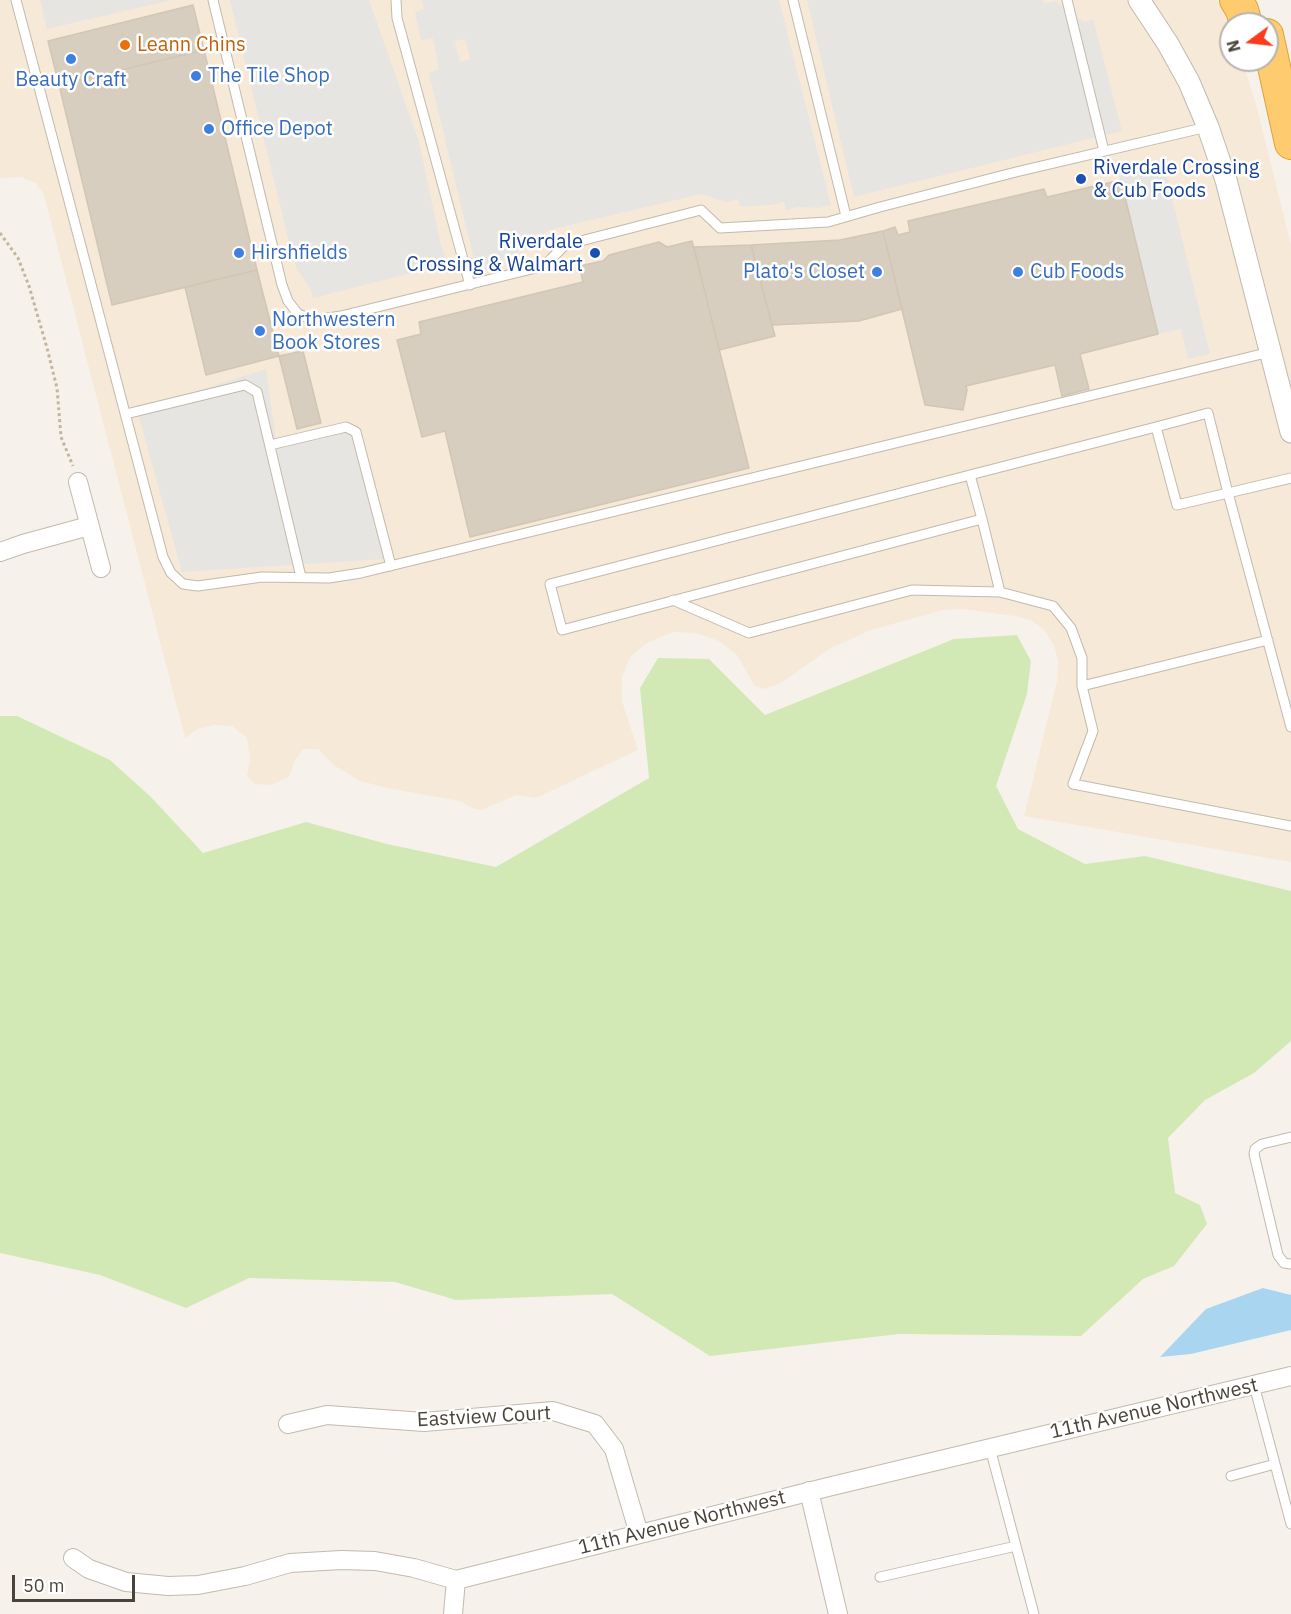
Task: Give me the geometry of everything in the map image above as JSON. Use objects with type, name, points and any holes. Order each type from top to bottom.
[{"type":"highway","points":[[1263,72],[1291,156]]},
{"type":"highway","points":[[1275,72],[1291,143]]},
{"type":"street","points":[[1139,0],[1168,44],[1189,82],[1208,127],[1226,180],[1291,432]]},
{"type":"street","points":[[78,482],[101,568]]},
{"type":"street","points":[[0,552],[89,526]]},
{"type":"street","name":"11th Avenue Northwest","points":[[456,1580],[809,1491],[1291,1376]]},
{"type":"street","name":"Eastview Court","points":[[288,1424],[327,1415],[424,1422],[553,1411],[595,1424],[614,1449],[639,1534]]},
{"type":"street","points":[[809,1491],[838,1614]]},
{"type":"street","points":[[73,1558],[88,1569],[126,1582],[168,1586],[198,1585],[245,1576],[290,1563],[375,1561],[414,1568],[456,1580],[453,1614]]},
{"type":"lane","points":[[16,0],[163,556],[171,573],[183,584],[198,586],[262,577],[329,578],[361,573],[1270,352]]},
{"type":"lane","points":[[213,0],[282,285],[288,300],[298,314],[314,320],[340,316],[544,266],[565,244],[701,210],[720,228],[828,222],[1016,172],[1208,127]]},
{"type":"lane","points":[[388,0],[397,18],[470,285]]},
{"type":"lane","points":[[396,0],[397,18]]},
{"type":"lane","points":[[794,0],[846,216]]},
{"type":"lane","points":[[1068,0],[1104,151]]},
{"type":"lane","points":[[126,414],[245,385],[257,392],[301,577]]},
{"type":"lane","points":[[981,519],[562,630],[550,584],[1208,413],[1291,727]]},
{"type":"lane","points":[[270,445],[346,427],[356,432],[391,566]]},
{"type":"lane","points":[[1156,427],[1177,505],[1291,478]]},
{"type":"lane","points":[[970,475],[1000,592]]},
{"type":"lane","points":[[674,600],[749,633],[912,590],[1000,592],[1053,606],[1071,627],[1082,658],[1082,686],[1093,730],[1073,784],[1291,826]]},
{"type":"lane","points":[[1082,686],[1268,640]]},
{"type":"lane","points":[[1291,1137],[1262,1144],[1255,1149],[1254,1154],[1278,1255],[1284,1263],[1291,1264]]},
{"type":"lane","points":[[1254,1385],[1291,1524]]},
{"type":"lane","points":[[990,1448],[1034,1614]]},
{"type":"lane","points":[[1231,1476],[1275,1464]]},
{"type":"lane","points":[[880,1577],[1016,1546]]},
{"type":"path","points":[[0,233],[18,258],[30,286],[57,388],[61,437],[78,482]]},
{"type":"shaded area","points":[[0,0],[1218,0],[1223,12],[1219,12],[1219,72],[1246,72],[1291,245],[1291,862],[1024,816],[1057,681],[1058,662],[1054,645],[1044,630],[1031,620],[962,609],[943,610],[871,630],[829,649],[781,683],[765,689],[755,686],[737,655],[719,641],[696,633],[673,632],[647,643],[630,657],[622,677],[622,701],[638,750],[536,798],[516,795],[482,810],[474,809],[459,801],[360,781],[335,766],[318,749],[303,749],[294,762],[289,777],[271,785],[255,784],[247,776],[250,758],[247,738],[232,726],[215,725],[197,729],[185,738],[44,195],[36,183],[21,177],[0,178]]},
{"type":"shaded area","points":[[40,0],[172,0],[47,29]]},
{"type":"shaded area","points":[[230,0],[369,0],[419,142],[447,264],[313,298],[310,288],[296,267]]},
{"type":"shaded area","points":[[422,0],[779,0],[831,205],[786,210],[784,202],[740,207],[738,199],[726,202],[701,194],[549,230],[530,246],[518,249],[519,254],[476,268],[429,73],[439,69],[433,38],[421,40],[415,12],[424,9]],"holes":[[[465,39],[470,59],[460,62],[455,41]]]},
{"type":"shaded area","points":[[807,0],[1043,0],[1044,4],[1055,1],[1084,22],[1093,19],[1122,131],[854,197]]},
{"type":"shaded area","points":[[1164,165],[1210,354],[1188,359],[1181,329],[1158,334],[1120,176]]},
{"type":"shaded area","points":[[266,369],[276,440],[352,423],[384,559],[182,572],[137,410]]},
{"type":"green space","points":[[1017,635],[1031,661],[1027,694],[996,786],[1018,829],[1085,864],[1145,856],[1291,891],[1291,1041],[1254,1073],[1205,1100],[1168,1138],[1175,1193],[1200,1205],[1207,1224],[1174,1266],[1143,1279],[1081,1336],[899,1334],[710,1356],[612,1294],[456,1300],[395,1282],[249,1278],[186,1308],[100,1275],[0,1253],[0,716],[17,716],[110,760],[151,797],[203,853],[306,822],[387,844],[496,867],[649,778],[640,688],[658,658],[709,659],[765,715],[954,639]]},
{"type":"water","points":[[1263,1288],[1291,1295],[1291,1330],[1191,1354],[1160,1357],[1206,1309]]},
{"type":"building","points":[[193,5],[204,50],[59,85],[48,41]]},
{"type":"building","points":[[204,50],[257,270],[112,305],[59,85]]},
{"type":"building","name":"Cub Foods","points":[[1121,180],[1158,334],[1080,354],[1089,389],[1062,396],[1055,365],[966,386],[963,410],[925,405],[883,231],[895,227],[898,235],[910,232],[908,221],[1044,189],[1047,197]]},
{"type":"building","points":[[883,231],[902,309],[859,321],[772,325],[751,245],[840,240]]},
{"type":"building","points":[[692,241],[749,468],[470,537],[445,431],[422,437],[397,340],[421,334],[419,322],[583,282],[579,266],[603,261],[609,255],[659,242],[667,247]]},
{"type":"building","points":[[751,245],[775,336],[719,350],[694,247]]},
{"type":"building","points":[[257,270],[279,356],[206,375],[185,287]]},
{"type":"building","points":[[303,351],[321,423],[297,429],[279,356]]},
{"type":"place","name":"Leann Chins","points":[[125,45]]},
{"type":"place","name":"Beauty Craft","points":[[71,59]]},
{"type":"place","name":"The Tile Shop","points":[[196,76]]},
{"type":"place","name":"Office Depot","points":[[209,129]]},
{"type":"place","name":"Riverdale Crossing & Cub Foods","points":[[1081,179]]},
{"type":"place","name":"Hirshfields","points":[[239,253]]},
{"type":"place","name":"Riverdale Crossing & Walmart","points":[[595,253]]},
{"type":"place","name":"Plato's Closet","points":[[877,272]]},
{"type":"place","name":"Cub Foods","points":[[1018,272]]},
{"type":"place","name":"Northwestern Book Stores","points":[[260,331]]}]
